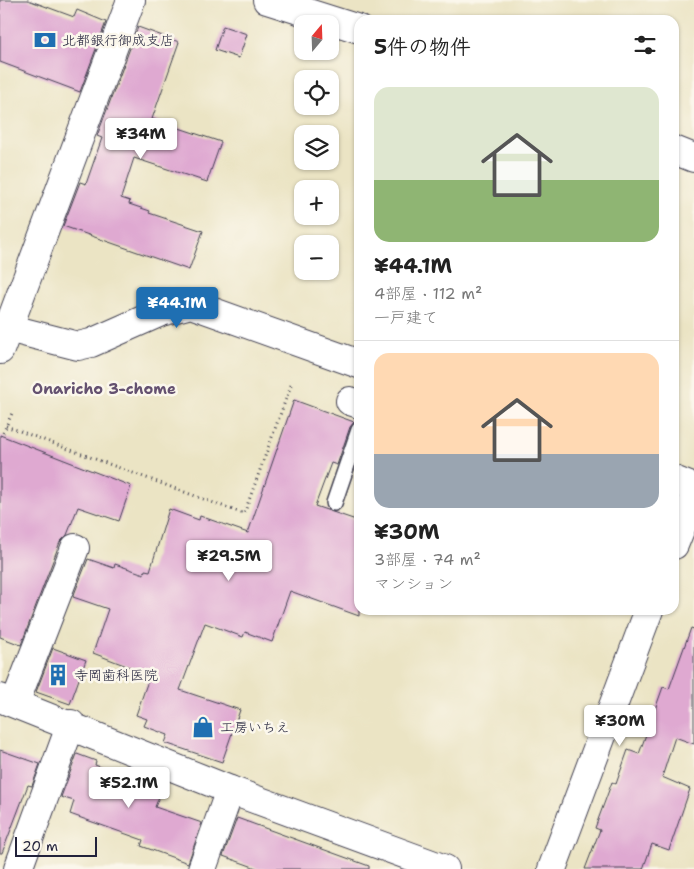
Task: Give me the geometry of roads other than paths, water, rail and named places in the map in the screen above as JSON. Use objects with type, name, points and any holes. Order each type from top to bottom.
[{"type":"street","points":[[131,0],[3,335],[78,346],[91,344],[161,312],[191,304],[354,362]]},
{"type":"street","points":[[267,0],[354,27]]},
{"type":"street","points":[[679,152],[694,158]]},
{"type":"street","points":[[679,482],[694,488]]},
{"type":"street","points":[[679,533],[694,496]]},
{"type":"street","points":[[75,548],[8,701],[71,724],[230,790],[445,869]]},
{"type":"street","points":[[552,869],[647,615]]},
{"type":"street","points":[[18,869],[71,724]]},
{"type":"street","points":[[202,869],[230,790]]},
{"type":"lane","points":[[334,504],[354,445]]},
{"type":"place","name":"北都銀行御成支店","points":[[45,40]]},
{"type":"place","name":"寺岡歯科医院","points":[[58,675]]},
{"type":"place","name":"工房いちえ","points":[[203,727]]},
{"type":"district","name":"Onaricho 3-chome","points":[[104,389]]}]
